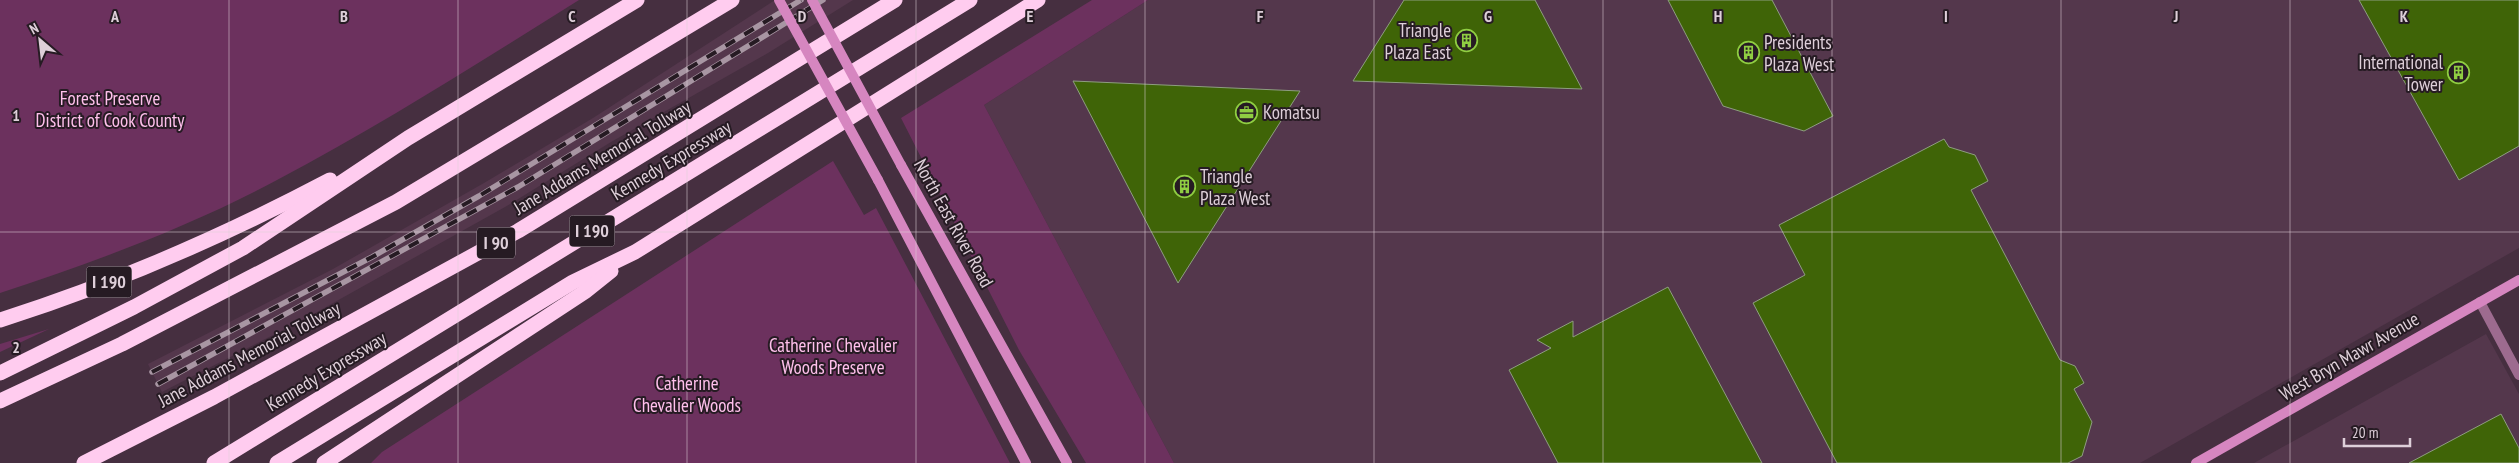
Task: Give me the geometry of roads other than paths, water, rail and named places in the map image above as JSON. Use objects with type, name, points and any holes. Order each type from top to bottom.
[{"type":"highway","name":"I 190","points":[[0,320],[131,273],[216,236],[312,190],[408,138],[637,0]]},
{"type":"highway","points":[[0,400],[122,344],[396,202],[732,0]]},
{"type":"highway","name":"Jane Addams Memorial Tollway","points":[[84,463],[214,397],[518,231],[895,0]]},
{"type":"highway","name":"Kennedy Expressway","points":[[214,463],[970,0]]},
{"type":"highway","points":[[324,463],[586,291],[636,252],[1038,0]]},
{"type":"highway","points":[[0,373],[134,307],[243,248],[408,138]]},
{"type":"highway","points":[[277,463],[573,282],[636,252]]},
{"type":"main road","points":[[779,0],[878,180],[1026,463]]},
{"type":"main road","name":"North East River Road","points":[[812,0],[901,165],[1067,463]]},
{"type":"main road","name":"West Bryn Mawr Avenue","points":[[2196,463],[2519,280]]},
{"type":"street","points":[[2480,302],[2519,375]]},
{"type":"railway","points":[[152,372],[372,257],[479,196],[801,0]]},
{"type":"railway","points":[[158,384],[518,187],[823,0]]},
{"type":"place","name":"Triangle Plaza East","points":[[1467,41]]},
{"type":"place","name":"Presidents Plaza West","points":[[1748,53]]},
{"type":"place","name":"International Tower","points":[[2459,73]]},
{"type":"place","name":"Komatsu","points":[[1247,112]]},
{"type":"place","name":"Triangle Plaza West","points":[[1184,187]]},
{"type":"park label","name":"Forest Preserve District of Cook County","points":[[110,109]]},
{"type":"park label","name":"Catherine Chevalier Woods Preserve","points":[[833,356]]},
{"type":"park label","name":"Catherine Chevalier Woods","points":[[687,394]]}]
